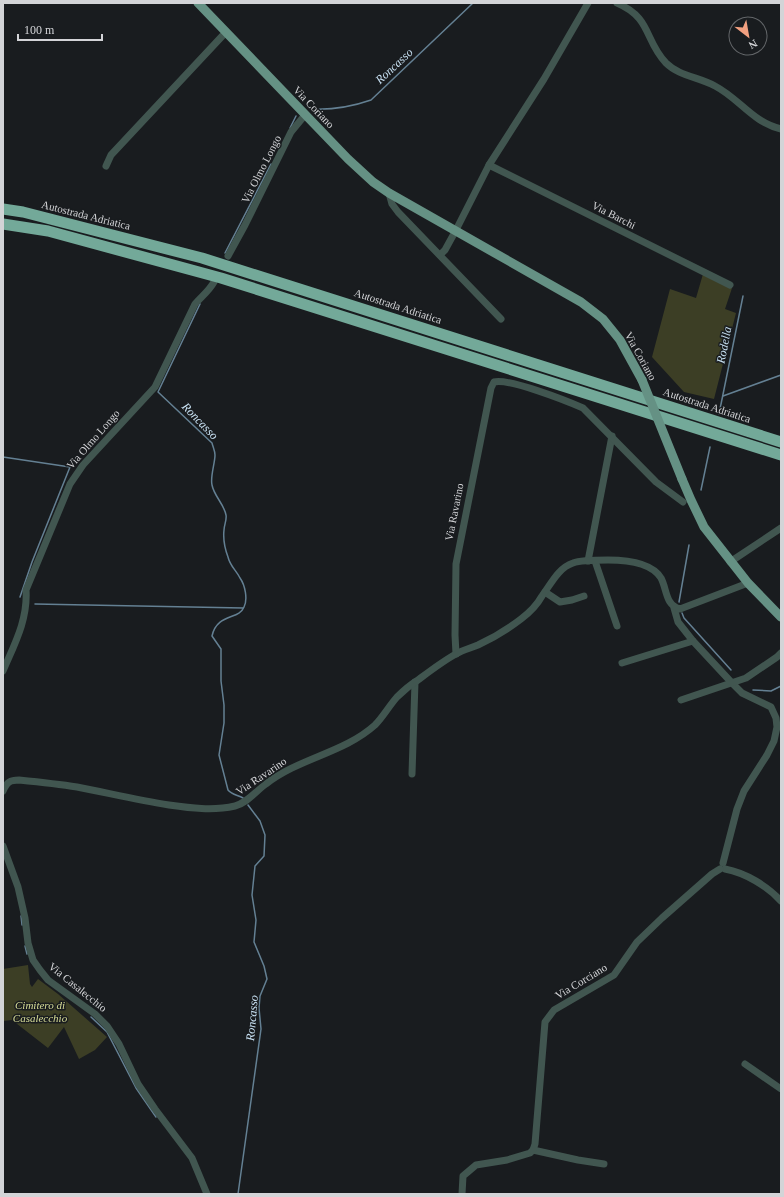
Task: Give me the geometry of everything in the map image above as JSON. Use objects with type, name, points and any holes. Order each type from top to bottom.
[{"type":"highway","name":"Autostrada Adriatica","points":[[3,209],[23,212],[202,258],[781,442]]},
{"type":"highway","points":[[3,224],[48,231],[221,278],[781,455]]},
{"type":"main road","name":"Via Coriano","points":[[198,3],[348,160],[373,182],[389,193],[581,302],[603,319],[620,340],[642,380],[682,479],[704,527],[730,562],[781,617]]},
{"type":"street","points":[[440,255],[445,250],[456,230],[489,165],[544,79],[588,3]]},
{"type":"street","points":[[617,3],[635,13],[643,22],[656,50],[669,66],[679,72],[715,86],[730,96],[761,122],[781,129]]},
{"type":"street","points":[[106,166],[111,155],[226,32]]},
{"type":"street","name":"Via Olmo Longo","points":[[228,256],[291,132],[306,115]]},
{"type":"street","name":"Via Barchi","points":[[489,165],[730,286]]},
{"type":"street","points":[[389,193],[392,204],[398,212],[501,319]]},
{"type":"street","name":"Via Olmo Longo","points":[[3,671],[24,618],[27,604],[26,590],[70,484],[83,465],[155,387],[195,304],[210,290],[214,282]]},
{"type":"street","name":"Via Ravarino","points":[[456,654],[454,635],[455,572],[458,545],[491,388],[494,382],[499,380],[516,384],[570,402],[583,408],[612,436]]},
{"type":"street","points":[[612,436],[656,482],[683,502]]},
{"type":"street","points":[[612,436],[592,561],[617,626]]},
{"type":"street","points":[[730,562],[781,528]]},
{"type":"street","name":"Via Ravarino","points":[[3,791],[6,784],[12,780],[20,780],[77,787],[150,802],[195,809],[236,806],[282,773],[357,739],[376,724],[398,696],[415,682],[456,654],[493,637],[520,620],[530,611],[545,592],[552,580],[566,566],[576,562],[623,561],[649,567],[661,578],[669,600],[674,608],[678,622],[693,641],[742,693],[771,707],[776,718],[777,727],[774,741],[767,755],[744,791],[737,809],[723,867]]},
{"type":"street","points":[[674,608],[680,610],[748,583]]},
{"type":"street","points":[[545,592],[560,602],[584,596]]},
{"type":"street","points":[[622,663],[693,641]]},
{"type":"street","points":[[681,700],[746,678],[780,655]]},
{"type":"street","points":[[412,774],[415,682]]},
{"type":"street","name":"Via Casalecchio","points":[[3,846],[18,887],[25,918],[28,944],[33,960],[48,980],[95,1014],[107,1026],[119,1044],[143,1090],[155,1109],[192,1158],[207,1194]]},
{"type":"street","points":[[723,867],[734,870],[771,890],[781,901]]},
{"type":"street","name":"Via Corciano","points":[[533,1150],[535,1144],[545,1022],[554,1010],[614,975],[637,942],[712,874],[723,867]]},
{"type":"street","points":[[746,1064],[781,1089]]},
{"type":"street","points":[[462,1194],[463,1176],[476,1165],[507,1160],[533,1150],[604,1164]]},
{"type":"green space","points":[[703,274],[732,288],[725,309],[736,313],[714,399],[684,392],[652,357],[670,289],[696,298]]},
{"type":"green space","name":"Cimitero di Casalecchio","points":[[28,965],[30,984],[32,987],[38,979],[58,994],[107,1037],[95,1050],[79,1059],[64,1027],[48,1048],[12,1020],[3,1021],[3,969]]},
{"type":"waterway","name":"Roncasso","points":[[311,109],[341,108],[371,100],[473,3]]},
{"type":"waterway","name":"Roncasso","points":[[290,128],[296,116]]},
{"type":"waterway","name":"Roncasso","points":[[225,253],[271,164]]},
{"type":"waterway","name":"Rodella","points":[[719,414],[743,296]]},
{"type":"waterway","name":"Roncasso","points":[[200,304],[158,392],[212,443],[215,455],[212,474],[213,489],[226,515],[224,528],[225,547],[230,563],[245,588],[246,600],[244,607],[238,614],[223,620],[218,624],[212,636],[221,649],[221,681],[224,705],[224,723],[219,755],[228,790],[243,798]]},
{"type":"waterway","name":"Rodella","points":[[723,396],[781,375]]},
{"type":"waterway","name":"Rodella","points":[[701,490],[710,447]]},
{"type":"waterway","name":"Roncasso","points":[[3,457],[70,467],[32,562],[20,597]]},
{"type":"waterway","name":"Rodella","points":[[679,602],[689,545]]},
{"type":"waterway","name":"Roncasso","points":[[35,604],[243,608]]},
{"type":"waterway","name":"Rodella","points":[[682,613],[684,618],[731,670]]},
{"type":"waterway","name":"Rodella","points":[[753,690],[771,691],[781,686]]},
{"type":"waterway","name":"Roncasso","points":[[238,1194],[261,1029],[259,1008],[260,996],[267,979],[264,966],[254,942],[256,920],[252,895],[255,866],[264,856],[265,835],[260,821],[248,805]]},
{"type":"waterway","name":"Roncasso","points":[[21,916],[22,925]]},
{"type":"waterway","name":"Roncasso","points":[[25,946],[27,954]]},
{"type":"waterway","name":"Roncasso","points":[[91,1017],[107,1032],[136,1088],[156,1117]]}]
